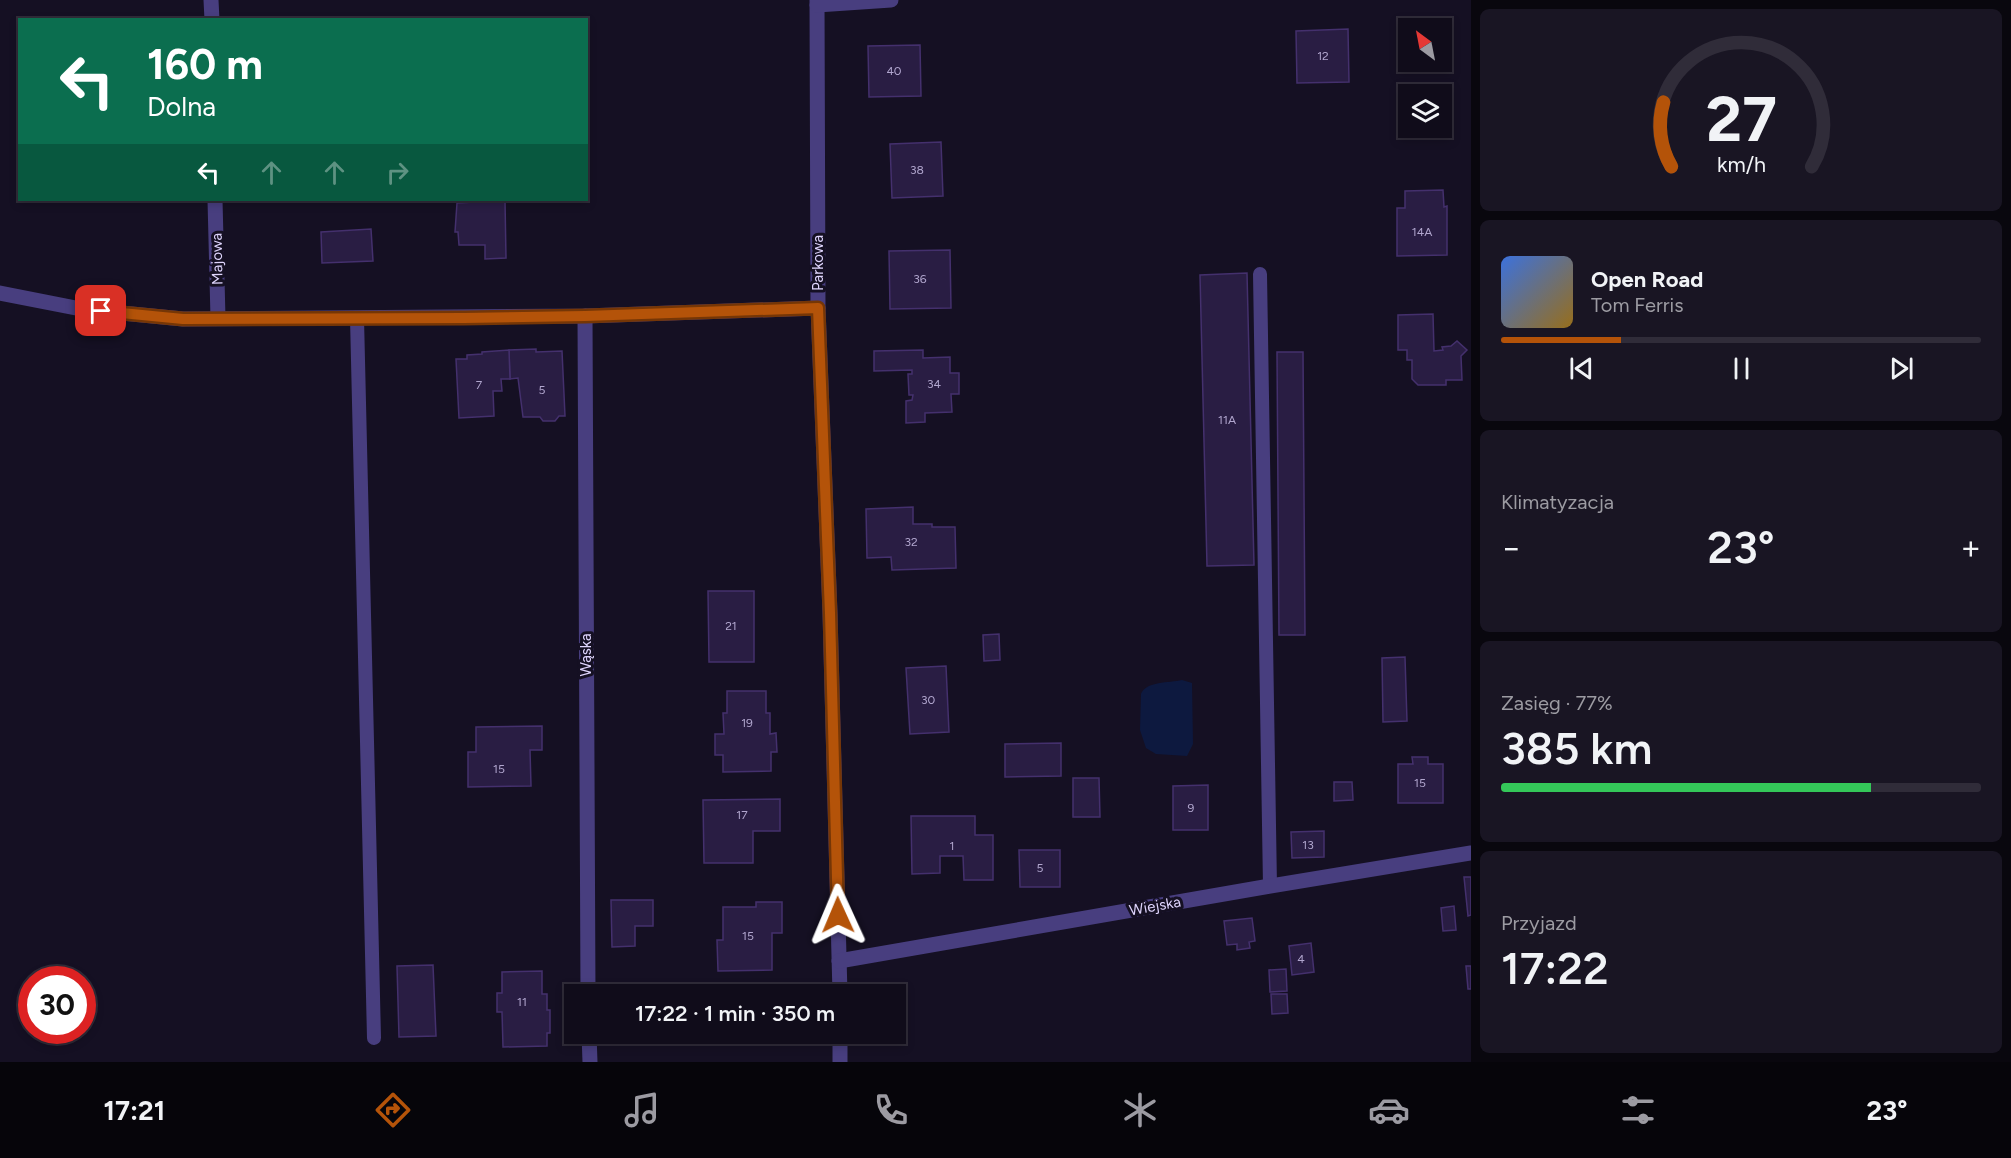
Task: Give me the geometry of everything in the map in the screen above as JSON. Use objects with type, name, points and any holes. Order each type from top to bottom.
[{"type":"street","points":[[211,0],[212,18]]},
{"type":"street","points":[[817,3],[891,0]]},
{"type":"street","name":"Parkowa","points":[[817,3],[818,308],[830,613],[840,984]]},
{"type":"street","name":"Majowa","points":[[216,201],[218,318]]},
{"type":"street","points":[[0,293],[81,309],[183,319],[585,316],[818,308]]},
{"type":"street","name":"Wąska","points":[[585,316],[588,984]]},
{"type":"street","name":"Wiejska","points":[[839,961],[1471,853]]},
{"type":"street","points":[[589,1044],[590,1062]]},
{"type":"street","points":[[840,1044],[840,1062]]},
{"type":"lane","points":[[1260,274],[1270,886]]},
{"type":"lane","points":[[357,318],[374,1038]]},
{"type":"water","points":[[1182,680],[1192,683],[1193,744],[1187,756],[1156,754],[1146,748],[1140,730],[1141,694],[1148,687],[1158,683]]},
{"type":"building","points":[[1348,29],[1349,82],[1297,83],[1296,31]]},
{"type":"building","points":[[920,45],[921,96],[869,97],[868,46]]},
{"type":"building","points":[[941,142],[943,196],[892,198],[890,144]]},
{"type":"building","points":[[1443,190],[1444,207],[1447,206],[1447,255],[1397,256],[1397,208],[1405,208],[1405,191]]},
{"type":"building","points":[[505,201],[506,258],[485,259],[485,245],[459,245],[458,232],[455,232],[457,203]]},
{"type":"building","points":[[371,229],[373,261],[322,263],[321,232]]},
{"type":"building","points":[[950,250],[951,308],[890,309],[889,251]]},
{"type":"building","points":[[1247,273],[1254,565],[1207,566],[1200,275]]},
{"type":"building","points":[[1433,314],[1434,351],[1443,350],[1442,347],[1451,346],[1457,341],[1467,350],[1461,356],[1462,380],[1446,380],[1446,385],[1418,385],[1412,379],[1412,360],[1407,360],[1407,350],[1398,350],[1398,315]]},
{"type":"building","points":[[536,349],[536,352],[562,351],[565,416],[559,416],[555,421],[543,421],[540,417],[523,417],[518,378],[510,379],[509,350]]},
{"type":"building","points":[[509,350],[510,379],[501,379],[502,391],[493,391],[494,416],[459,418],[456,359],[467,359],[467,355],[482,354],[482,352]]},
{"type":"building","points":[[923,350],[923,358],[950,357],[950,373],[959,373],[959,394],[951,394],[952,412],[925,413],[925,422],[906,423],[906,401],[912,400],[913,395],[909,395],[908,374],[912,374],[912,370],[874,371],[874,351]]},
{"type":"building","points":[[1277,352],[1303,352],[1305,635],[1279,635]]},
{"type":"building","points":[[913,507],[913,524],[955,527],[956,568],[892,570],[891,557],[867,558],[866,509]]},
{"type":"building","points":[[708,591],[754,591],[754,662],[709,662]]},
{"type":"building","points":[[999,634],[1000,660],[984,661],[983,635]]},
{"type":"building","points":[[1405,657],[1407,721],[1383,722],[1382,658]]},
{"type":"building","points":[[946,666],[949,732],[910,734],[906,668]]},
{"type":"building","points":[[727,691],[766,691],[766,713],[770,713],[770,734],[776,733],[777,752],[771,752],[771,771],[723,772],[723,755],[715,755],[715,734],[724,734],[723,713],[727,713]]},
{"type":"building","points":[[542,726],[542,750],[530,750],[531,786],[468,787],[468,752],[476,752],[476,727]]},
{"type":"building","points":[[1061,743],[1061,776],[1005,777],[1005,744]]},
{"type":"building","points":[[1412,757],[1428,757],[1428,764],[1443,764],[1443,803],[1398,803],[1398,764],[1413,764]]},
{"type":"building","points":[[1073,778],[1099,778],[1100,817],[1073,817]]},
{"type":"building","points":[[1334,782],[1352,782],[1353,800],[1334,801]]},
{"type":"building","points":[[1208,785],[1208,830],[1173,830],[1173,786]]},
{"type":"building","points":[[780,799],[780,831],[753,831],[753,863],[704,863],[703,800]]},
{"type":"building","points":[[911,816],[975,816],[975,835],[993,835],[993,880],[964,880],[963,856],[940,856],[940,873],[912,874]]},
{"type":"building","points":[[1324,831],[1324,857],[1292,858],[1291,832]]},
{"type":"building","points":[[1019,850],[1060,850],[1060,887],[1020,887]]},
{"type":"building","points":[[1464,877],[1471,877],[1471,915],[1468,916]]},
{"type":"building","points":[[611,900],[653,900],[653,926],[635,926],[635,946],[612,947]]},
{"type":"building","points":[[756,902],[782,902],[782,933],[772,933],[772,970],[718,971],[717,940],[723,940],[723,907],[756,907]]},
{"type":"building","points":[[1454,906],[1456,930],[1443,931],[1441,908]]},
{"type":"building","points":[[1252,918],[1255,941],[1249,942],[1250,948],[1237,950],[1237,944],[1227,945],[1224,921]]},
{"type":"building","points":[[1311,943],[1314,972],[1292,975],[1289,946]]},
{"type":"building","points":[[433,965],[436,1036],[399,1037],[397,966]]},
{"type":"building","points":[[1466,966],[1471,966],[1471,989],[1468,989]]},
{"type":"building","points":[[1286,969],[1287,991],[1270,992],[1269,970]]},
{"type":"building","points":[[542,971],[542,994],[547,994],[547,1010],[550,1010],[550,1033],[547,1033],[547,1046],[503,1047],[502,1012],[497,1012],[497,993],[502,993],[502,972]]},
{"type":"building","points":[[1271,994],[1287,994],[1288,1013],[1272,1014]]},
{"type":"route","points":[[101,311],[183,319],[464,318],[818,308],[830,613],[838,915]]}]
